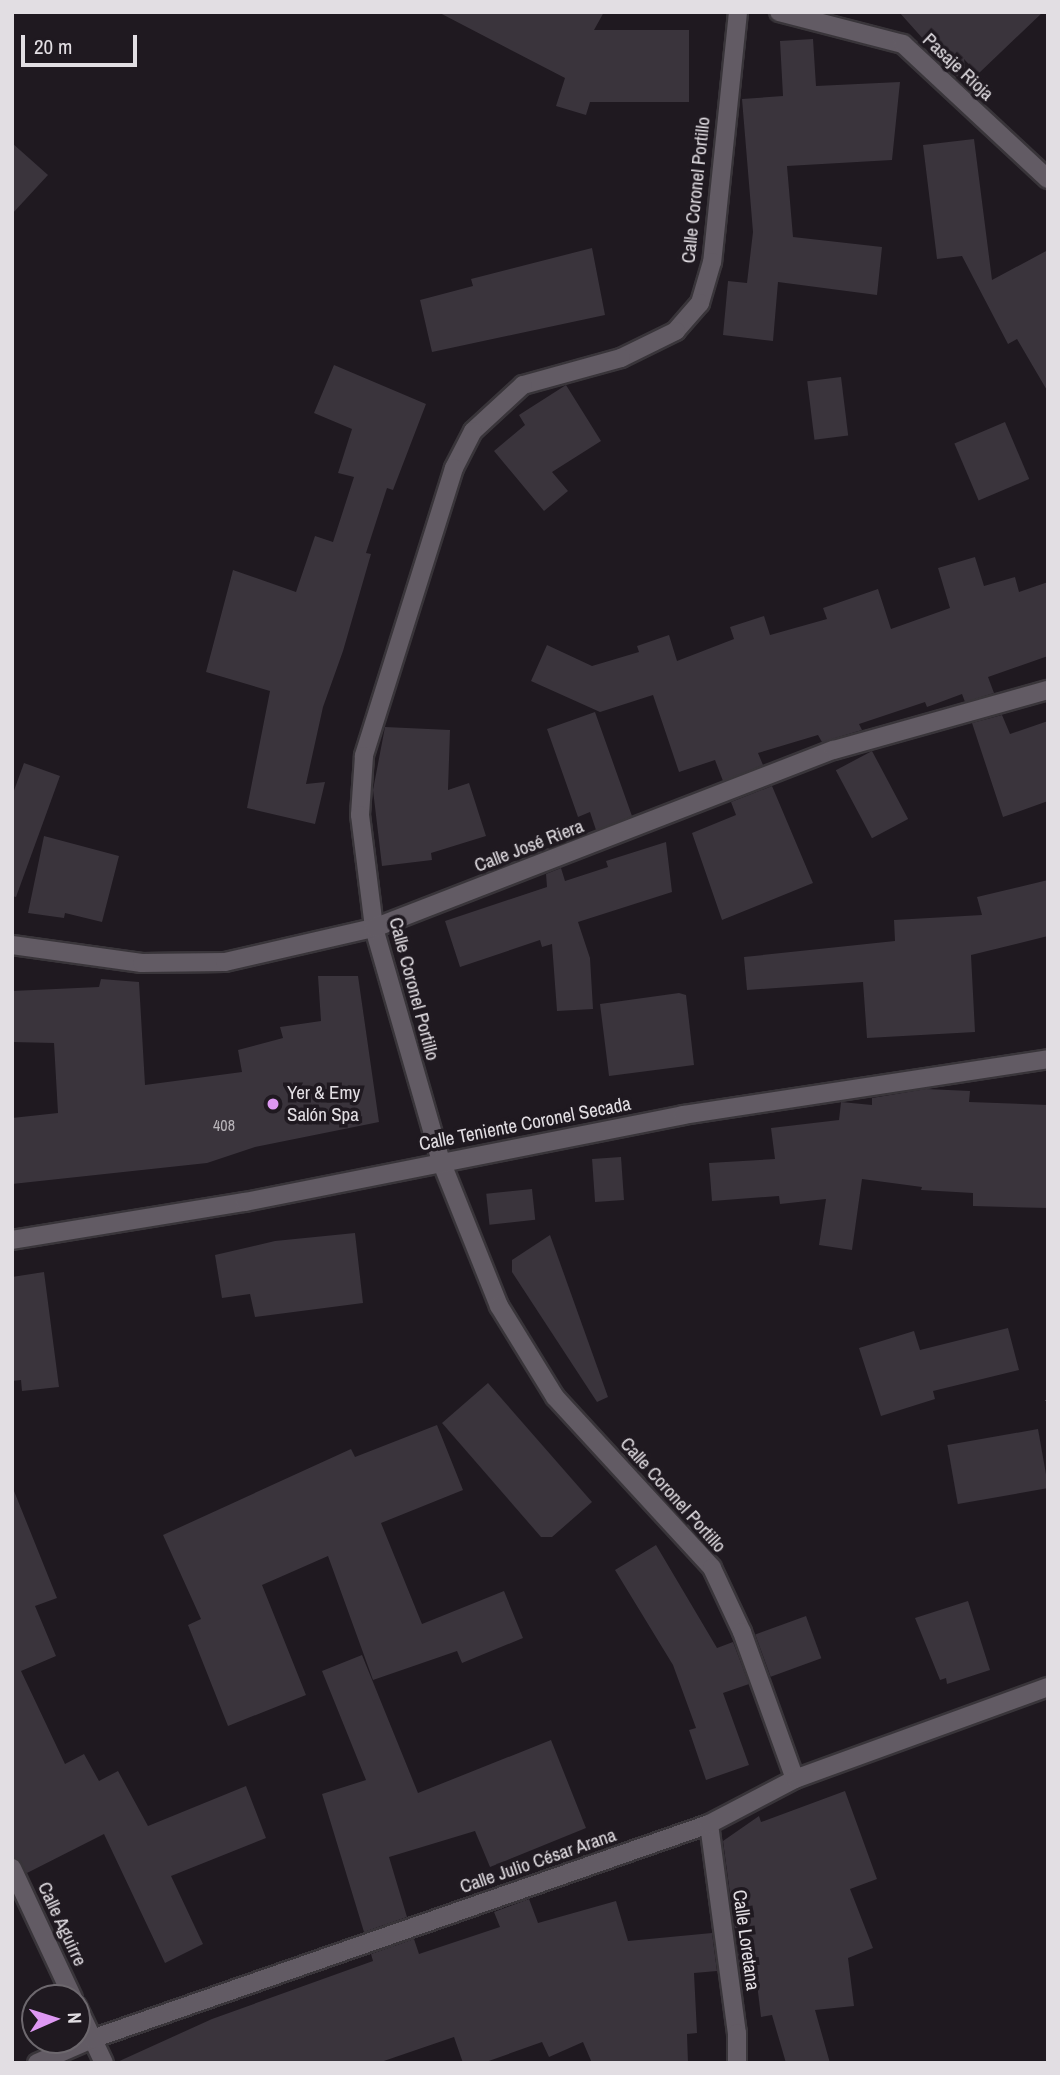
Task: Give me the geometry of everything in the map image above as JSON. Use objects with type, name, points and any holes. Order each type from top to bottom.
[{"type":"street","name":"Calle Coronel Portillo","points":[[738,12],[712,262],[700,303],[676,331],[621,358],[523,385],[474,431],[454,468],[364,756],[360,815],[374,928],[440,1161],[499,1307],[555,1396],[712,1568],[742,1632],[795,1779]]},
{"type":"street","name":"Pasaje Rioja","points":[[779,12],[903,44],[1048,179]]},
{"type":"street","name":"Calle José Riera","points":[[12,945],[142,963],[225,962],[374,928],[834,750],[1048,690]]},
{"type":"street","name":"Calle Teniente Coronel Secada","points":[[12,1240],[245,1202],[440,1161],[683,1115],[1048,1059]]},
{"type":"street","name":"Calle Julio César Arana","points":[[37,2063],[92,2039],[709,1824],[795,1779],[1048,1687]]},
{"type":"street","name":"Calle Loretana","points":[[709,1824],[737,2033],[737,2063]]},
{"type":"street","name":"Calle Aguirre","points":[[12,1868],[66,1984]]},
{"type":"street","points":[[92,2039],[104,2063]]},
{"type":"building","points":[[438,12],[604,12],[594,30],[689,30],[689,102],[590,102],[586,115],[556,106],[565,78]]},
{"type":"building","points":[[899,12],[1043,12],[978,74],[964,59],[968,89]]},
{"type":"building","points":[[813,39],[816,86],[900,82],[892,160],[787,166],[793,237],[882,247],[877,295],[778,282],[773,341],[723,335],[728,281],[747,283],[753,232],[742,99],[783,96],[780,41]]},
{"type":"building","points":[[974,139],[992,280],[1048,250],[1048,392],[1017,339],[1008,344],[962,256],[937,259],[923,145]]},
{"type":"building","points":[[12,143],[48,175],[12,214]]},
{"type":"building","points":[[592,248],[605,315],[432,352],[420,300],[473,286],[471,279]]},
{"type":"building","points":[[334,365],[426,404],[393,490],[387,488],[366,553],[371,554],[343,651],[323,707],[306,784],[325,782],[315,824],[247,808],[270,691],[206,672],[233,570],[296,592],[315,536],[333,542],[354,477],[338,473],[352,429],[314,413]]},
{"type":"building","points":[[841,377],[848,436],[814,440],[807,381]]},
{"type":"building","points":[[566,385],[601,441],[552,472],[568,491],[544,511],[494,451],[525,425],[519,415]]},
{"type":"building","points":[[1005,422],[1029,479],[979,501],[954,443]]},
{"type":"building","points":[[975,557],[984,586],[1015,577],[1019,592],[1048,582],[1048,656],[988,677],[994,693],[965,702],[962,694],[927,707],[925,702],[859,724],[862,730],[822,742],[818,735],[758,753],[763,765],[723,781],[715,760],[679,772],[653,695],[600,712],[531,681],[547,645],[592,666],[639,652],[637,646],[669,635],[677,661],[734,639],[730,627],[764,616],[770,635],[827,619],[823,608],[878,589],[891,629],[950,608],[938,568]]},
{"type":"building","points":[[595,712],[632,816],[596,830],[590,812],[578,817],[547,729]]},
{"type":"building","points":[[1002,715],[1010,734],[1048,721],[1048,801],[1003,817],[972,723]]},
{"type":"building","points":[[385,727],[450,730],[448,790],[469,783],[486,836],[431,853],[432,860],[382,866],[373,790]]},
{"type":"building","points":[[872,751],[908,819],[872,838],[836,770]]},
{"type":"building","points":[[24,763],[60,776],[16,897],[12,896],[12,796]]},
{"type":"building","points":[[772,786],[813,883],[722,920],[692,833],[736,815],[731,802]]},
{"type":"building","points":[[44,836],[119,856],[102,922],[65,913],[64,918],[28,913]]},
{"type":"building","points":[[666,842],[672,892],[578,922],[590,958],[593,1009],[557,1011],[552,944],[542,947],[540,940],[460,967],[445,921],[547,887],[546,874],[561,868],[565,881],[608,867],[606,861]]},
{"type":"building","points":[[1048,880],[1048,936],[971,955],[975,1032],[867,1038],[863,982],[747,990],[744,957],[895,941],[894,920],[982,915],[977,897]]},
{"type":"building","points":[[318,976],[358,976],[379,1122],[255,1147],[207,1163],[12,1184],[12,1118],[58,1113],[54,1043],[12,1042],[12,991],[99,987],[101,979],[139,982],[145,1085],[242,1072],[238,1050],[283,1038],[280,1027],[321,1021]]},
{"type":"building","points":[[679,993],[686,995],[694,1065],[609,1076],[600,1004]]},
{"type":"building","points":[[926,1089],[970,1091],[969,1102],[1048,1105],[1048,1208],[973,1206],[973,1193],[921,1190],[922,1187],[862,1179],[852,1250],[819,1245],[826,1199],[780,1204],[779,1196],[712,1201],[709,1163],[775,1159],[771,1128],[839,1120],[841,1102],[872,1105],[872,1098]]},
{"type":"building","points":[[621,1157],[624,1200],[595,1202],[592,1159]]},
{"type":"building","points":[[532,1189],[535,1220],[489,1225],[486,1194]]},
{"type":"building","points":[[355,1233],[363,1303],[255,1317],[250,1294],[222,1298],[215,1255],[275,1241]]},
{"type":"building","points":[[550,1235],[608,1397],[597,1402],[512,1272],[512,1260]]},
{"type":"building","points":[[44,1272],[59,1387],[22,1391],[21,1380],[12,1381],[12,1277]]},
{"type":"building","points":[[1008,1328],[1019,1370],[933,1391],[935,1399],[881,1416],[859,1348],[914,1331],[920,1350]]},
{"type":"building","points":[[488,1383],[592,1502],[552,1537],[541,1537],[442,1423]]},
{"type":"building","points":[[437,1425],[463,1490],[381,1523],[422,1624],[504,1591],[523,1638],[462,1663],[457,1651],[373,1680],[328,1556],[262,1585],[306,1695],[228,1726],[188,1625],[201,1619],[163,1535],[351,1449],[355,1457]]},
{"type":"building","points":[[1038,1429],[1048,1488],[958,1504],[947,1445]]},
{"type":"building","points":[[12,1486],[57,1598],[35,1606],[56,1656],[21,1671],[65,1764],[84,1754],[99,1781],[118,1771],[148,1826],[246,1786],[266,1838],[171,1876],[203,1944],[165,1963],[104,1834],[27,1873],[12,1857]]},
{"type":"building","points":[[656,1545],[717,1648],[733,1642],[749,1684],[723,1693],[749,1765],[706,1780],[689,1730],[696,1728],[673,1665],[615,1570]]},
{"type":"building","points":[[968,1601],[990,1670],[947,1684],[946,1678],[940,1680],[915,1618]]},
{"type":"building","points":[[806,1616],[821,1658],[771,1677],[755,1634]]},
{"type":"building","points":[[362,1655],[418,1793],[551,1740],[586,1828],[490,1867],[475,1831],[389,1857],[407,1917],[364,1932],[322,1794],[366,1780],[322,1671]]},
{"type":"building","points":[[845,1791],[877,1879],[850,1889],[873,1948],[848,1958],[854,2006],[815,2010],[830,2063],[786,2063],[772,2015],[761,2017],[755,1967],[740,1968],[723,1841],[759,1816],[761,1822]]},
{"type":"building","points":[[529,1899],[538,1923],[616,1901],[628,1941],[712,1933],[717,1971],[694,1973],[697,2033],[687,2034],[688,2063],[592,2063],[583,2042],[549,2057],[542,2042],[483,2063],[463,2063],[454,2037],[378,2063],[115,2063],[212,2019],[373,1961],[371,1954],[414,1939],[419,1954],[500,1927],[494,1912]]},
{"type":"place","name":"Yer & Emy Salón Spa","points":[[273,1104]]}]
